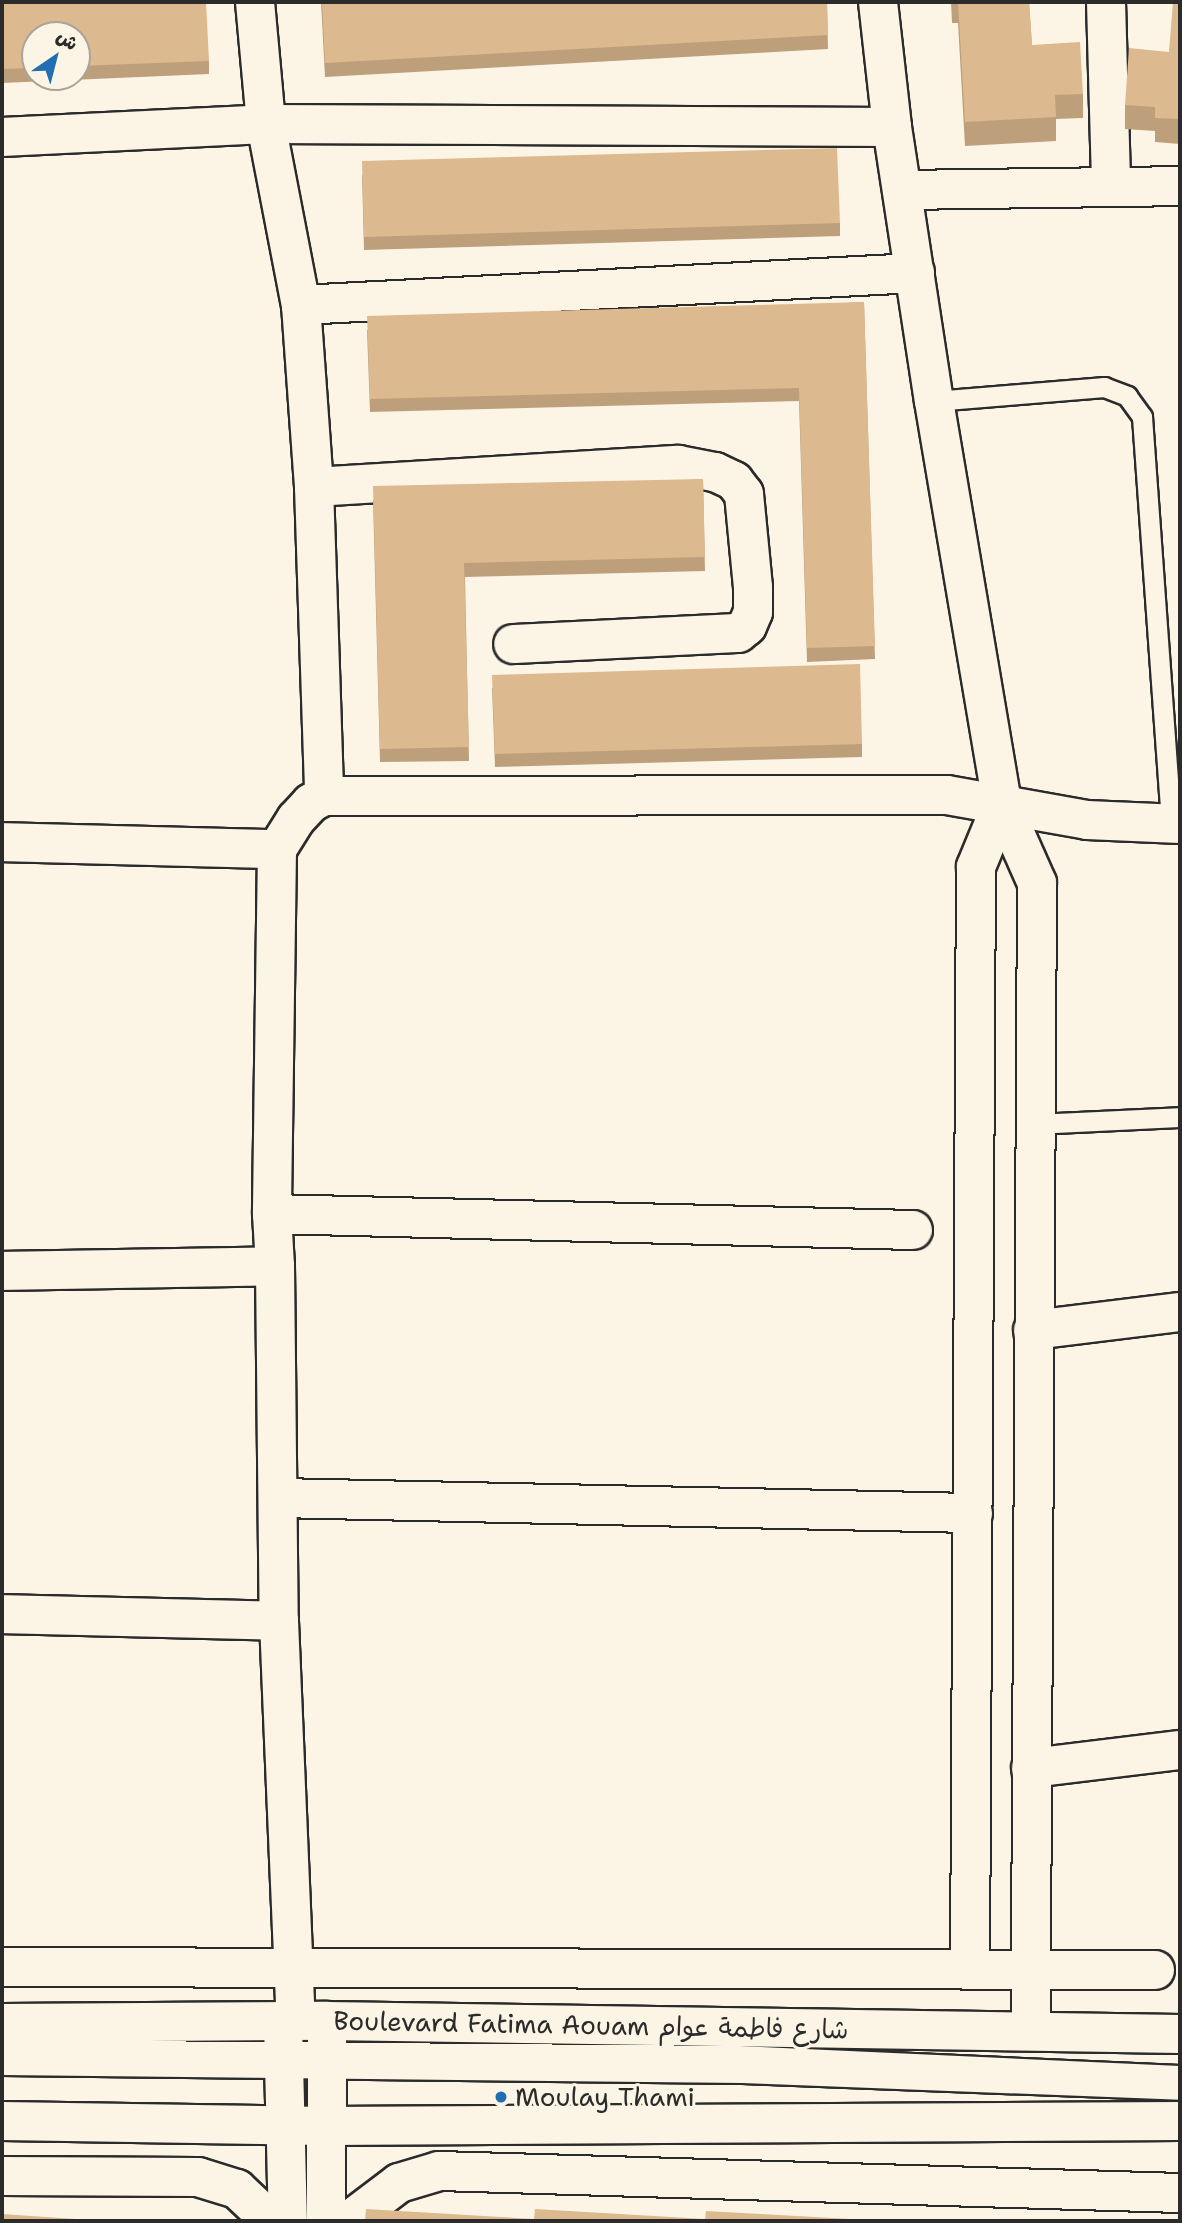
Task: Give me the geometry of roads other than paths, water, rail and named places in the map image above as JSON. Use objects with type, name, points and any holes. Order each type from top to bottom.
[{"type":"street","points":[[255,2],[266,124],[301,305],[314,487],[324,796]]},
{"type":"street","points":[[878,2],[892,127],[934,401],[1002,804],[1037,883],[1033,1124],[1031,2030]]},
{"type":"street","points":[[1106,2],[1111,186]]},
{"type":"street","points":[[2,137],[266,124],[892,127]]},
{"type":"street","points":[[902,190],[1180,186]]},
{"type":"street","points":[[301,305],[915,273]]},
{"type":"street","points":[[314,487],[678,465],[715,472],[734,481],[744,494],[754,587],[753,612],[747,626],[738,633],[513,644]]},
{"type":"street","points":[[326,2221],[326,2126],[304,2043],[295,1968],[279,1621],[275,1266],[272,1214],[277,849],[296,819],[311,803],[324,796],[947,795],[1087,820],[1175,825]]},
{"type":"street","points":[[971,1970],[975,867],[1002,804]]},
{"type":"street","points":[[2,842],[277,849]]},
{"type":"street","points":[[272,1214],[913,1230]]},
{"type":"street","points":[[2,1271],[275,1266]]},
{"type":"street","points":[[1033,1330],[1180,1312]]},
{"type":"street","points":[[278,1498],[973,1513]]},
{"type":"street","points":[[2,1614],[279,1621]]},
{"type":"street","points":[[1031,1768],[1180,1750]]},
{"type":"street","points":[[2,1967],[1155,1970]]},
{"type":"street","name":"Boulevard Fatima Aouam شارع فاطمة عوام","points":[[2,2023],[304,2043],[1031,2030],[1180,2034]]},
{"type":"street","points":[[288,2221],[285,2126],[304,2043]]},
{"type":"street","points":[[2,2122],[285,2126],[1180,2122]]},
{"type":"street","points":[[349,2221],[399,2183],[439,2171],[1180,2193]]},
{"type":"street","points":[[2,2176],[198,2177],[237,2189],[271,2221]]},
{"type":"lane","points":[[934,401],[1104,387],[1127,396],[1142,417],[1175,825]]},
{"type":"lane","points":[[1033,1124],[1180,1117]]},
{"type":"lane","points":[[2,2049],[304,2043],[738,2055],[1180,2075]]},
{"type":"lane","points":[[2,2065],[304,2043],[741,2073],[1180,2090]]},
{"type":"place","name":"Moulay Thami","points":[[501,2097]]}]
